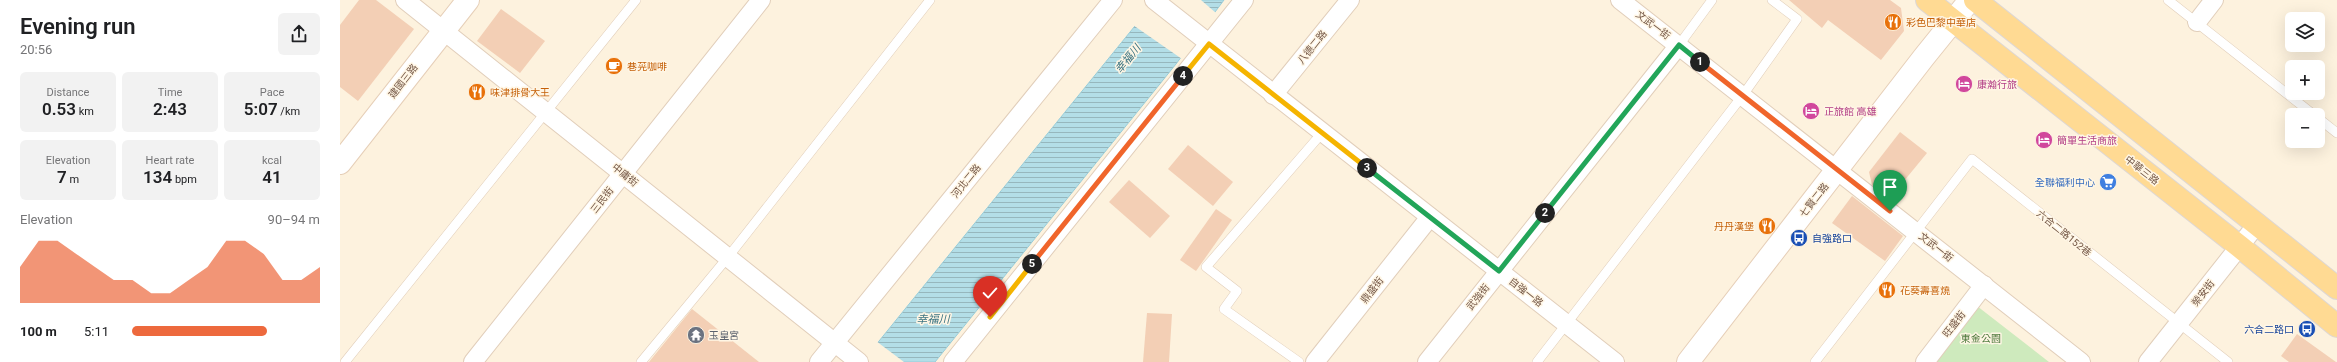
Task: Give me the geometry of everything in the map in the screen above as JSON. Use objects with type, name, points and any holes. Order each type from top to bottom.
[{"type":"main road","name":"中華三路","points":[[1927,0],[2239,246],[2337,326]]},
{"type":"main road","points":[[1975,0],[2258,223],[2337,288]]},
{"type":"street","name":"中庸街","points":[[405,0],[859,362]]},
{"type":"street","name":"建國三路","points":[[340,162],[468,0]]},
{"type":"street","name":"三民街","points":[[473,362],[761,0]]},
{"type":"street","name":"河北二路","points":[[819,362],[839,346],[1113,0]]},
{"type":"street","name":"自強一路","points":[[1154,0],[1615,362]]},
{"type":"street","points":[[953,362],[1244,0]]},
{"type":"street","name":"八德二路","points":[[1273,94],[1350,0]]},
{"type":"street","name":"文武一街","points":[[1620,0],[1743,95],[2081,362]]},
{"type":"street","name":"七賢二路","points":[[1688,362],[1970,0]]},
{"type":"street","points":[[2197,22],[2214,0]]},
{"type":"street","name":"武強街","points":[[1427,362],[1679,45]]},
{"type":"street","name":"鼎盛街","points":[[1315,362],[1430,217]]},
{"type":"street","name":"榮安街","points":[[2148,362],[2258,223]]},
{"type":"street","name":"旺盛街","points":[[1924,362],[1984,286]]},
{"type":"lane","points":[[345,362],[545,111],[636,0]]},
{"type":"lane","points":[[641,362],[728,257],[930,0]]},
{"type":"lane","points":[[1679,45],[1712,0]]},
{"type":"lane","points":[[1537,362],[1743,95],[1797,19],[1772,0]]},
{"type":"lane","points":[[2168,0],[2305,108]]},
{"type":"lane","points":[[2325,124],[2337,133]]},
{"type":"lane","points":[[1299,362],[1224,309],[1237,291],[1206,267],[1322,133]]},
{"type":"lane","name":"六合二路152巷","points":[[1915,231],[1972,159],[2178,324],[2228,362]]},
{"type":"lane","points":[[1816,362],[1915,231]]},
{"type":"green space","name":"東金公園","points":[[1977,306],[2049,362],[1932,362]]},
{"type":"water","name":"幸福川","points":[[1156,0],[1224,0],[1176,64],[935,362],[862,362]]},
{"type":"pier","points":[[1153,0],[1201,0],[1216,13],[1182,59],[1133,25]]},
{"type":"pier","points":[[876,341],[904,362],[860,362]]},
{"type":"building","points":[[359,0],[376,0],[414,29],[358,101],[340,87],[340,25]]},
{"type":"building","points":[[1789,0],[1890,0],[1901,8],[1904,31],[1881,60],[1828,20],[1822,28]]},
{"type":"building","points":[[501,9],[545,41],[520,73],[477,41]]},
{"type":"building","points":[[1900,132],[1927,153],[1890,198],[1872,185],[1869,172]]},
{"type":"building","points":[[1188,145],[1233,182],[1213,206],[1168,169]]},
{"type":"building","points":[[1129,180],[1170,216],[1150,238],[1109,202]]},
{"type":"building","points":[[1852,196],[1903,236],[1885,261],[1832,223]]},
{"type":"building","points":[[1216,209],[1232,220],[1196,271],[1180,260]]},
{"type":"building","name":"玉皇宮","points":[[692,309],[759,362],[649,362]]},
{"type":"building","points":[[1147,313],[1172,314],[1169,362],[1143,362]]},
{"type":"building","points":[[2297,334],[2336,362],[2289,362],[2281,356]]},
{"type":"place","name":"彩色巴黎中華店","points":[[1893,22]]},
{"type":"place","name":"巷茪咖啡","points":[[614,66]]},
{"type":"place","name":"康瀚行旅","points":[[1964,84]]},
{"type":"place","name":"味津排骨大王","points":[[477,92]]},
{"type":"place","name":"正旅館 高雄","points":[[1811,111]]},
{"type":"place","name":"簡單生活商旅","points":[[2044,140]]},
{"type":"place","name":"全聯福利中心","points":[[2108,182]]},
{"type":"place","name":"丹丹漢堡","points":[[1767,226]]},
{"type":"place","name":"自強路口","points":[[1799,238]]},
{"type":"place","name":"花葵壽喜燒","points":[[1887,290]]},
{"type":"place","name":"六合二路口","points":[[2307,329]]},
{"type":"place","name":"玉皇宮","points":[[696,335]]},
{"type":"route","points":[[990,317],[1209,44],[1499,271],[1679,45],[1890,211]]}]
